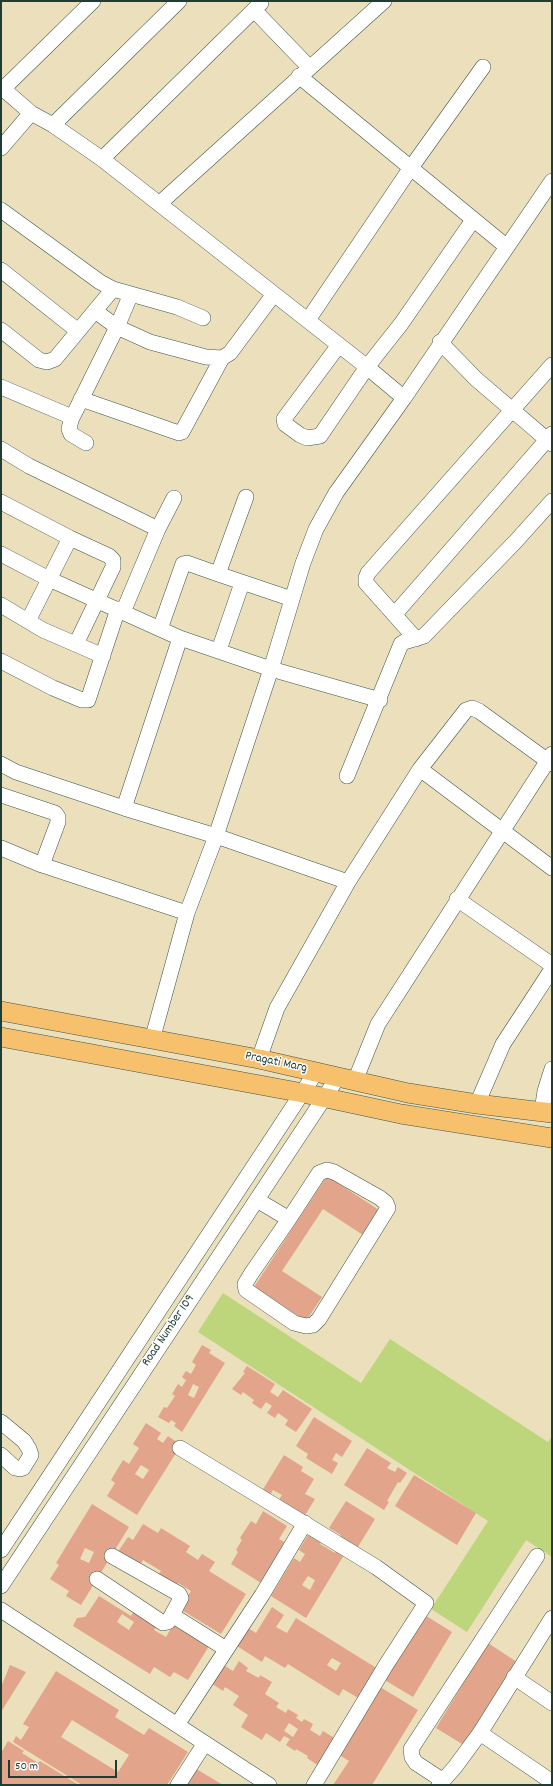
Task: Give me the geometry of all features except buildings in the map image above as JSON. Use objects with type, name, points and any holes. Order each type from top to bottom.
[{"type":"main road","name":"Pragati Marg","points":[[1,1011],[258,1059],[408,1093],[476,1104],[547,1112]]},
{"type":"main road","name":"Pragati Marg","points":[[1,1037],[303,1093],[401,1114],[552,1138]]},
{"type":"street","points":[[93,1],[2,88],[31,113],[53,125],[102,159],[308,320],[404,398]]},
{"type":"street","points":[[53,125],[179,1]]},
{"type":"street","points":[[159,204],[384,1]]},
{"type":"street","points":[[102,159],[259,4],[304,72],[410,169],[507,247]]},
{"type":"street","points":[[308,320],[410,169],[483,67]]},
{"type":"street","points":[[1,148],[31,113]]},
{"type":"street","points":[[152,1040],[187,913],[216,836],[271,670],[303,563],[319,523],[336,493],[404,398],[440,342],[552,181]]},
{"type":"street","points":[[1,210],[100,282],[113,289],[177,307],[203,318]]},
{"type":"street","points":[[339,345],[284,419],[285,424],[293,431],[307,438],[320,436],[367,367],[401,324],[474,220]]},
{"type":"street","points":[[1,270],[78,331]]},
{"type":"street","points":[[1,330],[39,360],[47,362],[55,359],[113,289]]},
{"type":"street","points":[[86,443],[71,434],[69,429],[72,417],[117,327],[131,294]]},
{"type":"street","points":[[95,311],[117,327],[150,342],[206,357],[222,358],[230,354],[274,294]]},
{"type":"street","points":[[395,614],[550,439],[511,410],[476,379],[440,342]]},
{"type":"street","points":[[81,399],[179,433],[182,432],[222,358]]},
{"type":"street","points":[[416,639],[366,583],[368,573],[552,365]]},
{"type":"street","points":[[1,387],[72,417]]},
{"type":"street","points":[[1,449],[29,466],[158,529]]},
{"type":"street","points":[[218,574],[246,497]]},
{"type":"street","points":[[1,661],[53,688],[85,701],[91,696],[103,656],[120,610],[174,498]]},
{"type":"street","points":[[348,776],[380,700],[398,650],[404,642],[424,636],[516,541],[552,501]]},
{"type":"street","points":[[1,502],[70,538],[109,556],[113,560],[113,567],[96,599],[76,644]]},
{"type":"street","points":[[28,621],[70,538]]},
{"type":"street","points":[[1,554],[49,579],[180,638],[219,650],[271,670],[380,700]]},
{"type":"street","points":[[160,629],[183,564],[187,563],[292,599]]},
{"type":"street","points":[[219,650],[242,583]]},
{"type":"street","points":[[1,605],[43,630],[103,656]]},
{"type":"street","points":[[124,808],[180,638]]},
{"type":"street","points":[[258,1059],[277,1008],[348,882],[420,769],[466,710],[472,708],[551,759]]},
{"type":"street","name":"Road Number 109","points":[[1,1586],[325,1098],[346,1079],[378,1024],[458,899],[551,759]]},
{"type":"street","points":[[1,764],[16,772],[124,808],[216,836],[348,882]]},
{"type":"street","points":[[420,769],[552,868]]},
{"type":"street","points":[[1,795],[54,813],[58,817],[58,822],[42,865]]},
{"type":"street","points":[[1,848],[42,865],[187,913]]},
{"type":"street","points":[[458,899],[552,965]]},
{"type":"street","points":[[476,1104],[503,1044],[552,969]]},
{"type":"street","points":[[547,1112],[544,1091],[552,1069]]},
{"type":"street","name":"Road Number 109","points":[[1,1550],[316,1072]]},
{"type":"street","points":[[326,1170],[334,1172],[380,1198],[386,1203],[388,1208],[319,1319],[313,1325],[306,1326],[294,1323],[246,1290],[245,1284],[251,1274],[289,1219],[319,1173],[326,1170]]},
{"type":"street","points":[[257,1200],[289,1219]]},
{"type":"street","points":[[1,1422],[24,1440],[31,1453],[30,1458],[20,1470],[15,1468],[1,1455]]},
{"type":"street","points":[[180,1448],[376,1567],[426,1603],[386,1665],[314,1785]]},
{"type":"street","points":[[177,1725],[262,1595],[305,1523]]},
{"type":"street","points":[[97,1579],[163,1623],[168,1622],[181,1598],[180,1594],[112,1556]]},
{"type":"street","points":[[537,1556],[411,1749],[412,1757],[416,1763],[440,1783],[455,1767],[480,1733],[552,1618]]},
{"type":"street","points":[[1,1610],[269,1785]]},
{"type":"street","points":[[172,1615],[226,1649]]},
{"type":"street","points":[[514,1677],[552,1703]]},
{"type":"street","points":[[480,1733],[552,1782]]},
{"type":"street","points":[[178,1785],[205,1743]]},
{"type":"green space","points":[[223,1293],[361,1383],[390,1339],[548,1442],[552,1436],[552,1557],[526,1540],[467,1632],[431,1609],[488,1521],[198,1332]]}]
